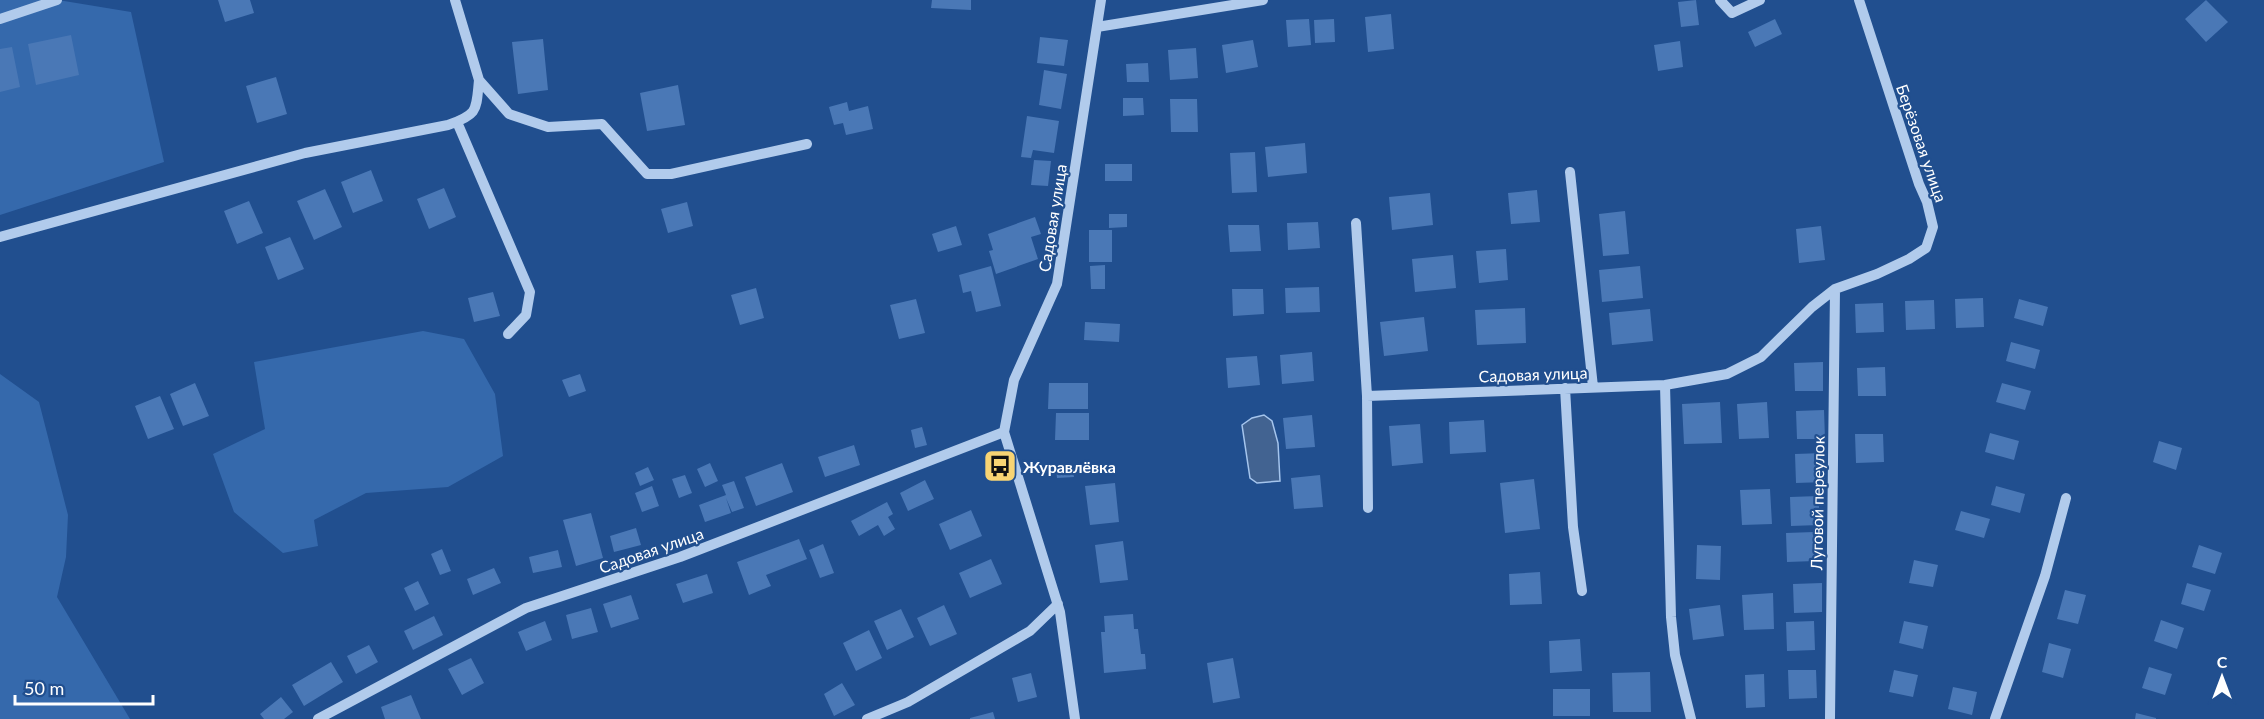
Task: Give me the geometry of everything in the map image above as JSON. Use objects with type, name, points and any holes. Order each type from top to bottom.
[{"type":"street","points":[[0,19],[57,0]]},
{"type":"street","points":[[0,237],[305,153],[468,118],[477,106],[479,80],[455,0]]},
{"type":"street","name":"Садовая улица","points":[[1076,719],[1058,604],[1004,432],[1014,380],[1057,284],[1101,0]]},
{"type":"street","points":[[1097,27],[1263,0]]},
{"type":"street","points":[[1720,0],[1732,13],[1760,0]]},
{"type":"street","name":"Берёзовая улица","points":[[1665,385],[1727,374],[1761,357],[1835,288],[1877,274],[1926,248],[1933,227],[1859,0]]},
{"type":"street","points":[[479,80],[509,114],[548,128],[602,124],[648,174],[671,174],[807,144]]},
{"type":"street","points":[[457,122],[530,292],[526,315],[508,334]]},
{"type":"street","points":[[1570,172],[1593,387]]},
{"type":"street","points":[[1356,223],[1366,396],[1368,508]]},
{"type":"street","name":"Луговой переулок","points":[[1830,718],[1835,288]]},
{"type":"street","points":[[1665,385],[1671,617],[1675,655],[1690,719]]},
{"type":"street","name":"Садовая улица","points":[[1366,396],[1665,385]]},
{"type":"street","points":[[1565,388],[1573,527],[1582,591]]},
{"type":"street","name":"Садовая улица","points":[[318,719],[525,608],[680,557],[1004,432]]},
{"type":"street","points":[[1995,719],[2045,576],[2066,498]]},
{"type":"street","points":[[867,719],[908,702],[1030,631],[1058,604]]},
{"type":"shaded area","points":[[0,0],[58,0],[131,12],[164,162],[0,215]]},
{"type":"shaded area","points":[[423,331],[464,339],[495,394],[503,456],[448,487],[366,493],[314,520],[318,546],[283,553],[234,512],[213,454],[265,429],[254,362]]},
{"type":"shaded area","points":[[0,374],[39,402],[68,515],[66,557],[57,597],[130,719],[0,719]]},
{"type":"shaded area","points":[[1264,415],[1272,421],[1278,443],[1280,481],[1257,483],[1250,478],[1242,425],[1252,418]]},
{"type":"building","points":[[218,0],[250,0],[254,13],[225,22]]},
{"type":"building","points":[[932,0],[971,0],[971,10],[931,8]]},
{"type":"building","points":[[1696,0],[1699,25],[1681,27],[1678,2]]},
{"type":"building","points":[[2206,0],[2228,22],[2206,42],[2185,19]]},
{"type":"building","points":[[1391,14],[1394,49],[1368,52],[1365,17]]},
{"type":"building","points":[[1309,19],[1311,45],[1288,47],[1286,20]]},
{"type":"building","points":[[1334,19],[1335,42],[1315,43],[1314,20]]},
{"type":"building","points":[[1775,19],[1782,34],[1755,47],[1748,32]]},
{"type":"building","points":[[71,35],[79,75],[36,85],[28,44]]},
{"type":"building","points":[[1040,37],[1068,40],[1064,66],[1037,63]]},
{"type":"building","points":[[543,39],[548,90],[518,94],[512,42]]},
{"type":"building","points":[[1253,40],[1258,67],[1226,73],[1222,45]]},
{"type":"building","points":[[1680,41],[1683,67],[1658,71],[1654,45]]},
{"type":"building","points":[[12,47],[20,87],[0,92],[0,49]]},
{"type":"building","points":[[1196,48],[1198,78],[1170,80],[1168,50]]},
{"type":"building","points":[[1148,63],[1149,82],[1127,82],[1126,64]]},
{"type":"building","points":[[1044,70],[1067,74],[1061,109],[1039,105]]},
{"type":"building","points":[[276,77],[287,114],[257,123],[246,86]]},
{"type":"building","points":[[678,85],[685,125],[647,131],[640,93]]},
{"type":"building","points":[[1123,98],[1143,98],[1144,115],[1123,116]]},
{"type":"building","points":[[1170,99],[1197,99],[1198,132],[1171,132]]},
{"type":"building","points":[[847,102],[849,111],[868,106],[873,129],[846,135],[843,123],[834,125],[829,107]]},
{"type":"building","points":[[1027,116],[1059,121],[1054,153],[1033,150],[1031,158],[1021,157]]},
{"type":"building","points":[[1305,143],[1307,173],[1268,177],[1265,147]]},
{"type":"building","points":[[1255,152],[1257,192],[1232,193],[1230,153]]},
{"type":"building","points":[[1034,160],[1051,161],[1048,186],[1031,185]]},
{"type":"building","points":[[1105,164],[1132,164],[1132,181],[1105,181]]},
{"type":"building","points":[[371,170],[383,201],[353,213],[341,182]]},
{"type":"building","points":[[444,188],[456,217],[429,229],[417,199]]},
{"type":"building","points":[[325,189],[342,227],[314,240],[297,201]]},
{"type":"building","points":[[1537,190],[1540,222],[1511,224],[1508,193]]},
{"type":"building","points":[[1430,193],[1433,225],[1392,230],[1389,197]]},
{"type":"building","points":[[249,201],[263,233],[237,244],[224,211]]},
{"type":"building","points":[[687,202],[693,226],[668,233],[661,209]]},
{"type":"building","points":[[1625,211],[1629,254],[1603,256],[1599,214]]},
{"type":"building","points":[[1109,214],[1127,214],[1127,227],[1109,228]]},
{"type":"building","points":[[1035,217],[1041,234],[1031,237],[1038,259],[996,274],[989,251],[993,250],[988,234]]},
{"type":"building","points":[[1318,222],[1320,248],[1288,250],[1287,223]]},
{"type":"building","points":[[1228,225],[1259,225],[1261,251],[1230,252]]},
{"type":"building","points":[[956,226],[962,245],[938,252],[932,234]]},
{"type":"building","points":[[1821,226],[1825,260],[1799,263],[1796,229]]},
{"type":"building","points":[[1089,230],[1112,230],[1112,262],[1089,262]]},
{"type":"building","points":[[290,237],[304,269],[278,280],[265,247]]},
{"type":"building","points":[[1506,249],[1508,280],[1479,283],[1476,251]]},
{"type":"building","points":[[1453,255],[1456,288],[1415,292],[1412,259]]},
{"type":"building","points":[[1105,265],[1105,289],[1091,289],[1090,266]]},
{"type":"building","points":[[991,266],[1001,306],[976,312],[971,291],[963,293],[959,275]]},
{"type":"building","points":[[1640,266],[1643,298],[1602,302],[1599,270]]},
{"type":"building","points":[[1319,287],[1320,312],[1286,313],[1285,288]]},
{"type":"building","points":[[756,288],[764,318],[740,325],[731,295]]},
{"type":"building","points":[[1232,289],[1263,289],[1264,314],[1233,316]]},
{"type":"building","points":[[493,292],[500,316],[474,322],[468,298]]},
{"type":"building","points":[[1983,298],[1984,327],[1956,328],[1955,299]]},
{"type":"building","points":[[916,299],[925,333],[899,339],[890,305]]},
{"type":"building","points":[[2019,299],[2048,307],[2043,326],[2014,318]]},
{"type":"building","points":[[1934,300],[1935,329],[1906,330],[1905,301]]},
{"type":"building","points":[[1883,303],[1884,332],[1856,333],[1855,304]]},
{"type":"building","points":[[1525,308],[1526,343],[1477,345],[1475,310]]},
{"type":"building","points":[[1650,309],[1653,341],[1612,345],[1609,313]]},
{"type":"building","points":[[1424,317],[1428,351],[1384,356],[1380,322]]},
{"type":"building","points":[[1085,322],[1120,324],[1119,342],[1084,340]]},
{"type":"building","points":[[2011,342],[2040,350],[2035,369],[2006,361]]},
{"type":"building","points":[[1312,352],[1314,381],[1282,384],[1280,355]]},
{"type":"building","points":[[1257,356],[1260,385],[1228,388],[1226,358]]},
{"type":"building","points":[[1823,362],[1823,391],[1795,391],[1794,363]]},
{"type":"building","points":[[1885,367],[1886,396],[1858,396],[1857,368]]},
{"type":"building","points":[[580,374],[586,391],[569,397],[562,380]]},
{"type":"building","points":[[195,383],[209,416],[183,426],[170,394]]},
{"type":"building","points":[[1049,383],[1088,383],[1088,409],[1048,409]]},
{"type":"building","points":[[2002,383],[2031,391],[2025,410],[1996,402]]},
{"type":"building","points":[[160,396],[174,429],[148,439],[135,406]]},
{"type":"building","points":[[1720,402],[1722,443],[1684,444],[1682,404]]},
{"type":"building","points":[[1767,402],[1769,438],[1739,439],[1737,404]]},
{"type":"building","points":[[1824,410],[1825,439],[1797,439],[1796,411]]},
{"type":"building","points":[[1056,413],[1089,413],[1089,440],[1055,440]]},
{"type":"building","points":[[1312,415],[1315,447],[1286,449],[1283,418]]},
{"type":"building","points":[[1484,420],[1486,452],[1450,454],[1449,422]]},
{"type":"building","points":[[1420,424],[1423,463],[1392,466],[1389,426]]},
{"type":"building","points":[[922,427],[927,445],[915,448],[911,430]]},
{"type":"building","points":[[1990,433],[2019,441],[2014,460],[1985,452]]},
{"type":"building","points":[[1855,434],[1883,434],[1884,462],[1856,463]]},
{"type":"building","points":[[2159,441],[2182,448],[2176,470],[2153,462]]},
{"type":"building","points":[[854,445],[860,465],[825,477],[818,457]]},
{"type":"building","points":[[1824,453],[1825,482],[1796,483],[1795,454]]},
{"type":"building","points":[[710,463],[718,481],[705,487],[697,469]]},
{"type":"building","points":[[782,463],[793,492],[756,506],[745,477]]},
{"type":"building","points":[[1073,465],[1074,477],[1057,478],[1056,466]]},
{"type":"building","points":[[648,467],[654,480],[640,486],[635,473]]},
{"type":"building","points":[[685,475],[692,493],[679,498],[672,479]]},
{"type":"building","points":[[1320,475],[1323,507],[1294,509],[1291,478]]},
{"type":"building","points":[[1534,479],[1540,529],[1505,533],[1500,483]]},
{"type":"building","points":[[925,480],[934,499],[908,511],[900,493]]},
{"type":"building","points":[[734,481],[744,508],[732,512],[726,498],[731,513],[705,522],[699,505],[726,495],[722,485]]},
{"type":"building","points":[[1115,483],[1119,522],[1090,525],[1085,486]]},
{"type":"building","points":[[652,486],[659,506],[642,512],[635,493]]},
{"type":"building","points":[[1996,486],[2025,494],[2020,513],[1991,505]]},
{"type":"building","points":[[1770,489],[1772,524],[1742,525],[1740,490]]},
{"type":"building","points":[[1819,496],[1819,525],[1791,526],[1790,497]]},
{"type":"building","points":[[887,502],[893,514],[888,517],[895,529],[884,536],[878,525],[859,536],[851,521]]},
{"type":"building","points":[[971,510],[982,536],[950,550],[939,524]]},
{"type":"building","points":[[1961,511],[1990,519],[1984,538],[1955,530]]},
{"type":"building","points":[[591,513],[603,558],[576,566],[563,520]]},
{"type":"building","points":[[636,528],[641,545],[614,552],[610,536]]},
{"type":"building","points":[[1814,532],[1815,561],[1787,562],[1786,533]]},
{"type":"building","points":[[799,539],[807,559],[766,575],[771,586],[749,595],[737,562]]},
{"type":"building","points":[[1123,541],[1128,580],[1100,583],[1095,545]]},
{"type":"building","points":[[823,544],[834,573],[820,578],[809,550]]},
{"type":"building","points":[[1697,545],[1721,546],[1720,580],[1696,579]]},
{"type":"building","points":[[2199,545],[2222,553],[2215,574],[2192,567]]},
{"type":"building","points":[[442,549],[451,571],[440,575],[431,554]]},
{"type":"building","points":[[558,550],[562,567],[533,573],[529,557]]},
{"type":"building","points":[[991,559],[1002,584],[970,598],[959,573]]},
{"type":"building","points":[[1914,560],[1938,565],[1933,587],[1909,583]]},
{"type":"building","points":[[494,568],[501,583],[473,595],[467,579]]},
{"type":"building","points":[[1540,572],[1542,604],[1510,605],[1509,574]]},
{"type":"building","points":[[707,574],[713,593],[683,603],[676,584]]},
{"type":"building","points":[[418,581],[429,604],[415,611],[404,588]]},
{"type":"building","points":[[1822,583],[1822,612],[1794,613],[1793,584]]},
{"type":"building","points":[[2187,583],[2211,590],[2204,611],[2181,604]]},
{"type":"building","points":[[2065,590],[2086,595],[2078,624],[2057,619]]},
{"type":"building","points":[[1773,593],[1774,629],[1744,630],[1742,595]]},
{"type":"building","points":[[631,595],[639,619],[611,628],[603,604]]},
{"type":"building","points":[[944,605],[957,634],[930,646],[917,618]]},
{"type":"building","points":[[1720,605],[1724,636],[1693,640],[1689,609]]},
{"type":"building","points":[[591,608],[598,632],[572,639],[566,615]]},
{"type":"building","points":[[901,609],[914,637],[887,650],[874,621]]},
{"type":"building","points":[[1133,614],[1134,629],[1138,629],[1141,654],[1145,654],[1146,669],[1104,673],[1101,632],[1105,632],[1104,616]]},
{"type":"building","points":[[434,616],[443,635],[413,650],[404,631]]},
{"type":"building","points":[[2161,620],[2184,628],[2177,649],[2154,641]]},
{"type":"building","points":[[545,621],[552,640],[526,651],[518,632]]},
{"type":"building","points":[[1814,621],[1815,650],[1787,651],[1786,622]]},
{"type":"building","points":[[1904,621],[1928,626],[1923,649],[1899,643]]},
{"type":"building","points":[[869,630],[882,658],[856,671],[843,643]]},
{"type":"building","points":[[1580,639],[1582,671],[1550,673],[1549,641]]},
{"type":"building","points":[[2049,643],[2071,649],[2063,678],[2042,672]]},
{"type":"building","points":[[369,645],[378,662],[356,674],[347,656]]},
{"type":"building","points":[[471,658],[484,683],[462,695],[448,669]]},
{"type":"building","points":[[1233,658],[1240,698],[1213,703],[1207,663]]},
{"type":"building","points":[[331,662],[343,682],[304,706],[292,685]]},
{"type":"building","points":[[2149,667],[2172,674],[2165,695],[2142,688]]},
{"type":"building","points":[[1788,670],[1816,670],[1817,698],[1789,699]]},
{"type":"building","points":[[1894,670],[1918,675],[1913,697],[1889,692]]},
{"type":"building","points":[[1650,672],[1651,712],[1613,712],[1612,673]]},
{"type":"building","points":[[1031,673],[1037,697],[1018,702],[1012,678]]},
{"type":"building","points":[[1764,674],[1765,707],[1746,708],[1745,675]]},
{"type":"building","points":[[842,683],[855,705],[834,716],[824,694]]},
{"type":"building","points":[[1953,687],[1977,692],[1972,715],[1948,709]]},
{"type":"building","points":[[1553,689],[1590,689],[1590,716],[1553,716]]},
{"type":"building","points":[[411,695],[421,719],[385,719],[381,707]]},
{"type":"building","points":[[281,697],[293,712],[284,719],[264,719],[260,714]]},
{"type":"building","points":[[993,712],[995,719],[970,719],[970,718]]},
{"type":"building","points":[[2136,713],[2156,718],[2156,719],[2135,719]]},
{"type":"place","name":"Журавлёвка","points":[[1000,466]]}]
